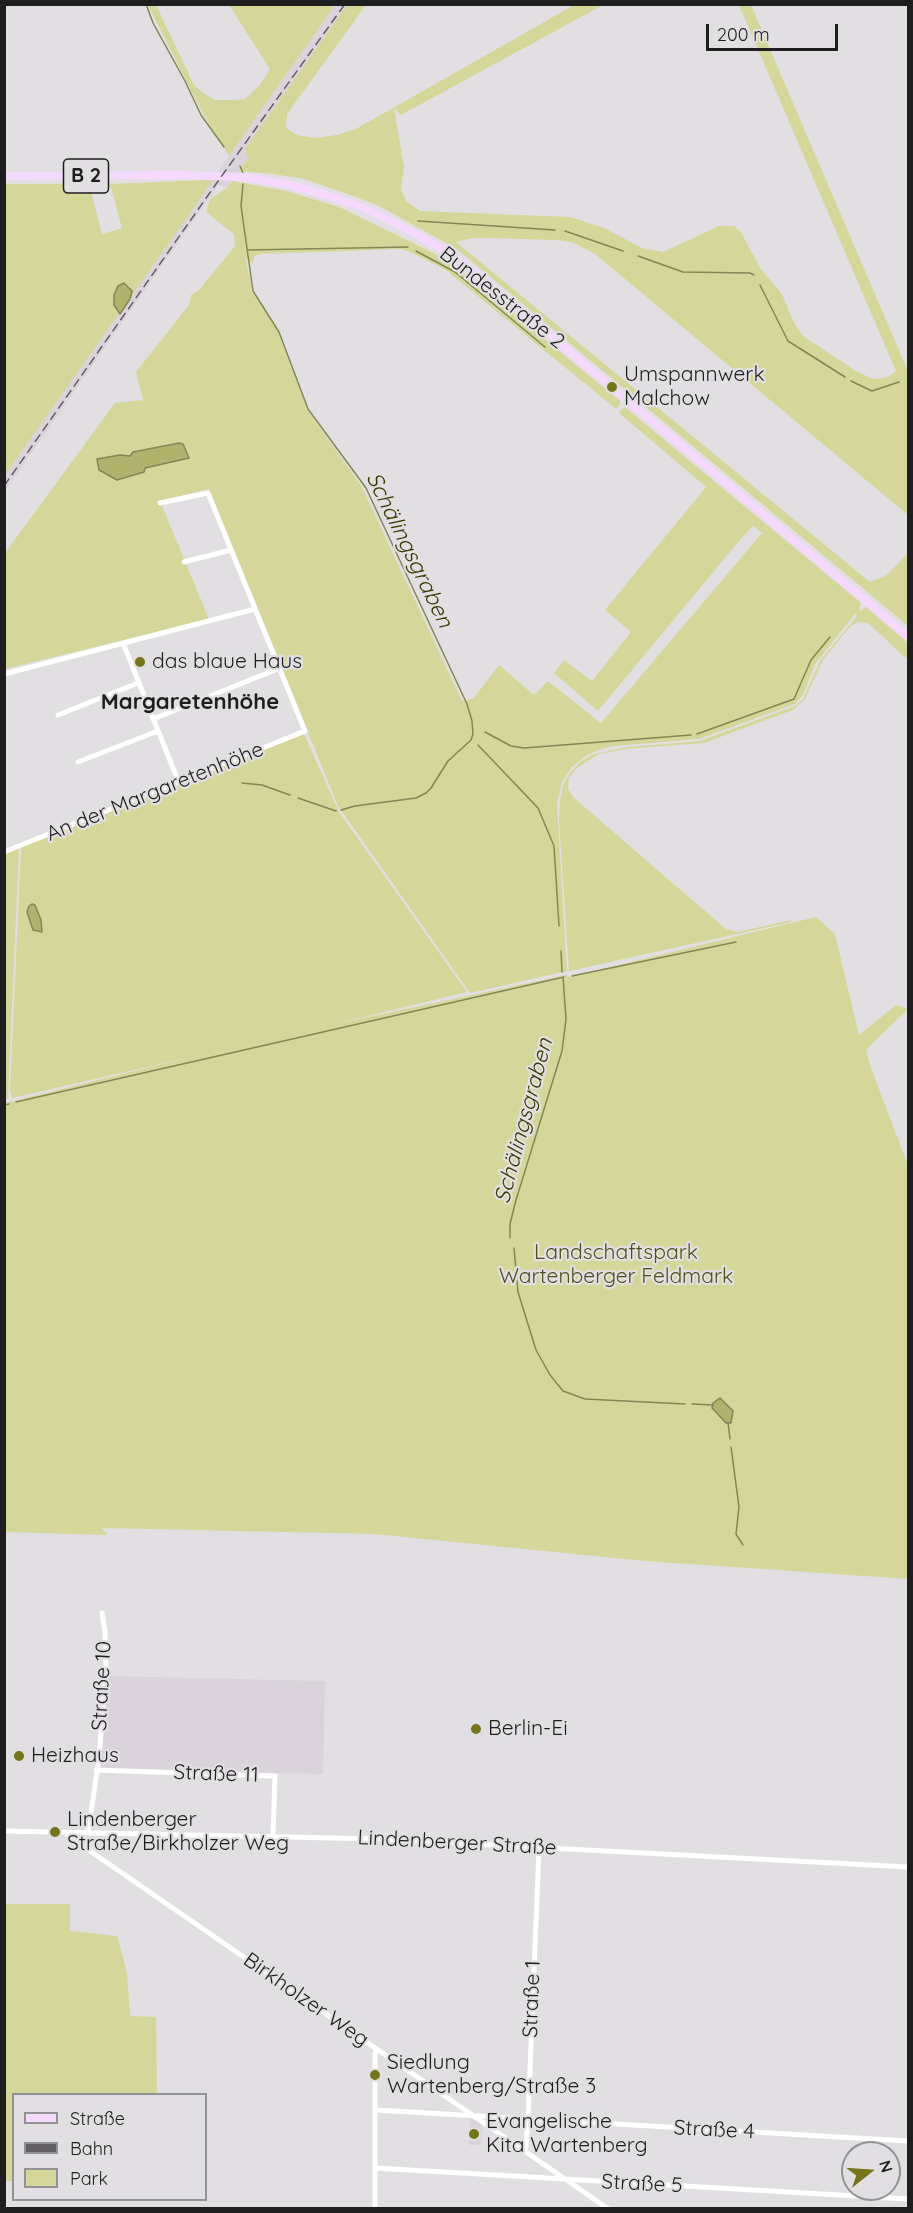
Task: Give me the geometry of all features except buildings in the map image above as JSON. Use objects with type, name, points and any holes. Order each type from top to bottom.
[{"type":"main road","name":"Bundesstraße 2","points":[[4,176],[244,177],[290,185],[323,194],[361,207],[401,226],[446,251],[470,268],[909,636]]},
{"type":"street","points":[[153,719],[279,668],[207,493],[160,503]]},
{"type":"street","points":[[184,562],[231,550]]},
{"type":"street","points":[[4,674],[255,609]]},
{"type":"street","points":[[123,643],[179,783]]},
{"type":"street","name":"An der Margaretenhöhe","points":[[4,852],[305,731],[279,668]]},
{"type":"street","points":[[58,715],[138,683]]},
{"type":"street","points":[[78,762],[158,731]]},
{"type":"street","name":"Straße 10","points":[[80,1844],[85,1832],[96,1770],[106,1670],[102,1613]]},
{"type":"street","name":"Straße 11","points":[[96,1770],[275,1776],[273,1836]]},
{"type":"street","name":"Lindenberger Straße","points":[[4,1832],[379,1839],[909,1867]]},
{"type":"street","name":"Birkholzer Weg","points":[[67,1832],[67,1835],[607,2208]]},
{"type":"street","name":"Straße 1","points":[[524,2151],[528,2119],[539,1848]]},
{"type":"street","points":[[375,2208],[375,2054],[377,2049]]},
{"type":"street","name":"Straße 4","points":[[375,2110],[909,2141]]},
{"type":"street","name":"Straße 5","points":[[375,2168],[909,2199]]},
{"type":"shaded area","points":[[335,5],[347,5],[246,149],[248,159],[227,188],[218,185],[5,491],[5,475]]},
{"type":"shaded area","points":[[124,283],[132,291],[130,299],[120,314],[114,305],[114,295],[118,286]]},
{"type":"shaded area","points":[[183,444],[189,458],[145,468],[144,472],[117,480],[99,470],[97,459],[120,455],[130,456],[133,452]]},
{"type":"shaded area","points":[[32,904],[35,905],[41,920],[42,932],[33,930],[27,912]]},
{"type":"shaded area","points":[[720,1398],[733,1411],[731,1423],[726,1423],[712,1408],[713,1403]]},
{"type":"shaded area","points":[[107,1676],[325,1681],[323,1774],[98,1769]]},
{"type":"shaded area","points":[[470,2118],[482,2125],[481,2145],[469,2145]]},
{"type":"green space","points":[[148,5],[156,5],[194,85],[215,100],[234,100],[245,99],[260,85],[270,69],[229,5],[335,5],[229,156],[202,112]]},
{"type":"green space","points":[[347,5],[366,5],[287,114],[286,128],[297,135],[315,138],[356,129],[574,5],[603,5],[401,115],[394,108],[404,167],[401,190],[406,201],[420,211],[570,217],[604,228],[642,248],[663,252],[719,226],[734,226],[741,232],[760,268],[782,294],[793,321],[803,336],[856,371],[873,379],[888,377],[896,371],[739,5],[751,5],[908,371],[908,515],[595,254],[572,242],[556,240],[473,238],[456,242],[870,582],[887,575],[908,553],[908,626],[457,249],[379,206],[356,197],[304,179],[238,171],[248,159],[245,149]]},
{"type":"green space","points":[[209,180],[212,182],[5,475],[5,184],[89,184],[102,234],[122,228],[110,184]]},
{"type":"green space","points":[[232,181],[287,191],[339,207],[442,257],[620,401],[616,409],[446,270],[410,252],[400,249],[261,254],[254,256],[253,263],[246,259],[252,292],[276,327],[308,411],[362,487],[462,701],[474,698],[499,665],[534,695],[548,681],[601,723],[762,533],[753,526],[739,541],[598,711],[554,673],[564,660],[592,681],[631,632],[605,610],[706,487],[619,413],[626,408],[861,603],[859,608],[861,611],[866,607],[908,643],[908,660],[868,623],[857,622],[849,628],[823,660],[805,699],[793,710],[704,743],[625,749],[599,754],[577,768],[569,778],[568,789],[574,798],[726,929],[738,932],[791,920],[791,922],[569,971],[559,820],[563,785],[580,762],[594,754],[628,747],[700,741],[795,706],[803,699],[820,661],[857,616],[855,614],[815,664],[803,695],[795,704],[699,739],[601,749],[587,755],[572,767],[562,782],[557,804],[567,971],[470,993],[338,806],[209,489],[160,501],[209,619],[5,669],[5,553],[115,403],[143,400],[136,372],[189,305],[191,295],[198,291],[235,246],[234,234],[206,212],[210,199],[227,188]]},
{"type":"green space","name":"Landschaftspark Wartenberger Feldmark","points":[[304,734],[339,812],[467,992],[335,1024],[566,975],[569,977],[816,917],[835,934],[859,1035],[896,1005],[908,1009],[866,1050],[908,1165],[908,1579],[645,1561],[374,1534],[102,1528],[107,1535],[5,1532],[5,1103],[191,1057],[12,1098],[10,1089],[22,847]],"holes":[[[27,909],[39,916],[43,931],[33,930]]]},
{"type":"green space","points":[[19,848],[8,1099],[5,1100],[5,854]]},
{"type":"green space","points":[[5,1904],[70,1904],[70,1931],[117,1936],[127,1972],[130,2016],[156,2017],[157,2093],[12,2093],[12,2181],[4,2181]]},
{"type":"waterway","name":"Schälingsgraben","points":[[146,4],[153,23],[201,115],[224,147]]},
{"type":"waterway","name":"Schälingsgraben","points":[[240,166],[243,173]]},
{"type":"waterway","name":"Schälingsgraben","points":[[243,184],[241,206],[253,291],[279,332],[308,409],[366,488],[467,704],[472,721],[471,740],[448,761],[426,793],[416,798],[341,810]]},
{"type":"waterway","points":[[418,221],[555,230]]},
{"type":"waterway","points":[[565,231],[623,251]]},
{"type":"waterway","points":[[247,250],[408,247]]},
{"type":"waterway","points":[[416,251],[455,272],[545,347]]},
{"type":"waterway","points":[[638,256],[683,272],[750,273],[754,275]]},
{"type":"waterway","points":[[760,285],[788,341],[845,377]]},
{"type":"waterway","points":[[851,381],[872,391],[899,382]]},
{"type":"waterway","points":[[697,734],[794,699],[811,660],[830,637]]},
{"type":"waterway","points":[[485,732],[511,746],[524,748],[691,735]]},
{"type":"waterway","name":"Schälingsgraben","points":[[478,745],[538,808],[554,846],[559,926]]},
{"type":"waterway","points":[[242,783],[262,785],[290,795]]},
{"type":"waterway","points":[[298,798],[336,811]]},
{"type":"waterway","points":[[572,976],[736,942]]},
{"type":"waterway","name":"Schälingsgraben","points":[[561,951],[562,972]]},
{"type":"waterway","name":"Schälingsgraben","points":[[510,1238],[510,1224],[516,1200],[562,1051],[566,1019],[563,977]]},
{"type":"waterway","points":[[16,1102],[564,977]]},
{"type":"waterway","points":[[4,1105],[9,1104]]},
{"type":"waterway","name":"Schälingsgraben","points":[[514,1248],[518,1292],[536,1350],[550,1375],[563,1391],[585,1399],[685,1404]]},
{"type":"waterway","name":"Schälingsgraben","points":[[692,1404],[713,1405]]},
{"type":"waterway","name":"Schälingsgraben","points":[[728,1422],[730,1439]]},
{"type":"waterway","name":"Schälingsgraben","points":[[731,1447],[739,1507],[736,1534],[743,1545]]},
{"type":"railway","points":[[4,486],[345,4]]},
{"type":"place","name":"Umspannwerk Malchow","points":[[612,387]]},
{"type":"place","name":"das blaue Haus","points":[[140,662]]},
{"type":"place","name":"Berlin-Ei","points":[[476,1729]]},
{"type":"place","name":"Heizhaus","points":[[19,1756]]},
{"type":"place","name":"Lindenberger Straße/Birkholzer Weg","points":[[55,1832]]},
{"type":"place","name":"Siedlung Wartenberg/Straße 3","points":[[375,2075]]},
{"type":"place","name":"Evangelische Kita Wartenberg","points":[[474,2134]]},
{"type":"district","name":"Margaretenhöhe","points":[[190,702]]}]
